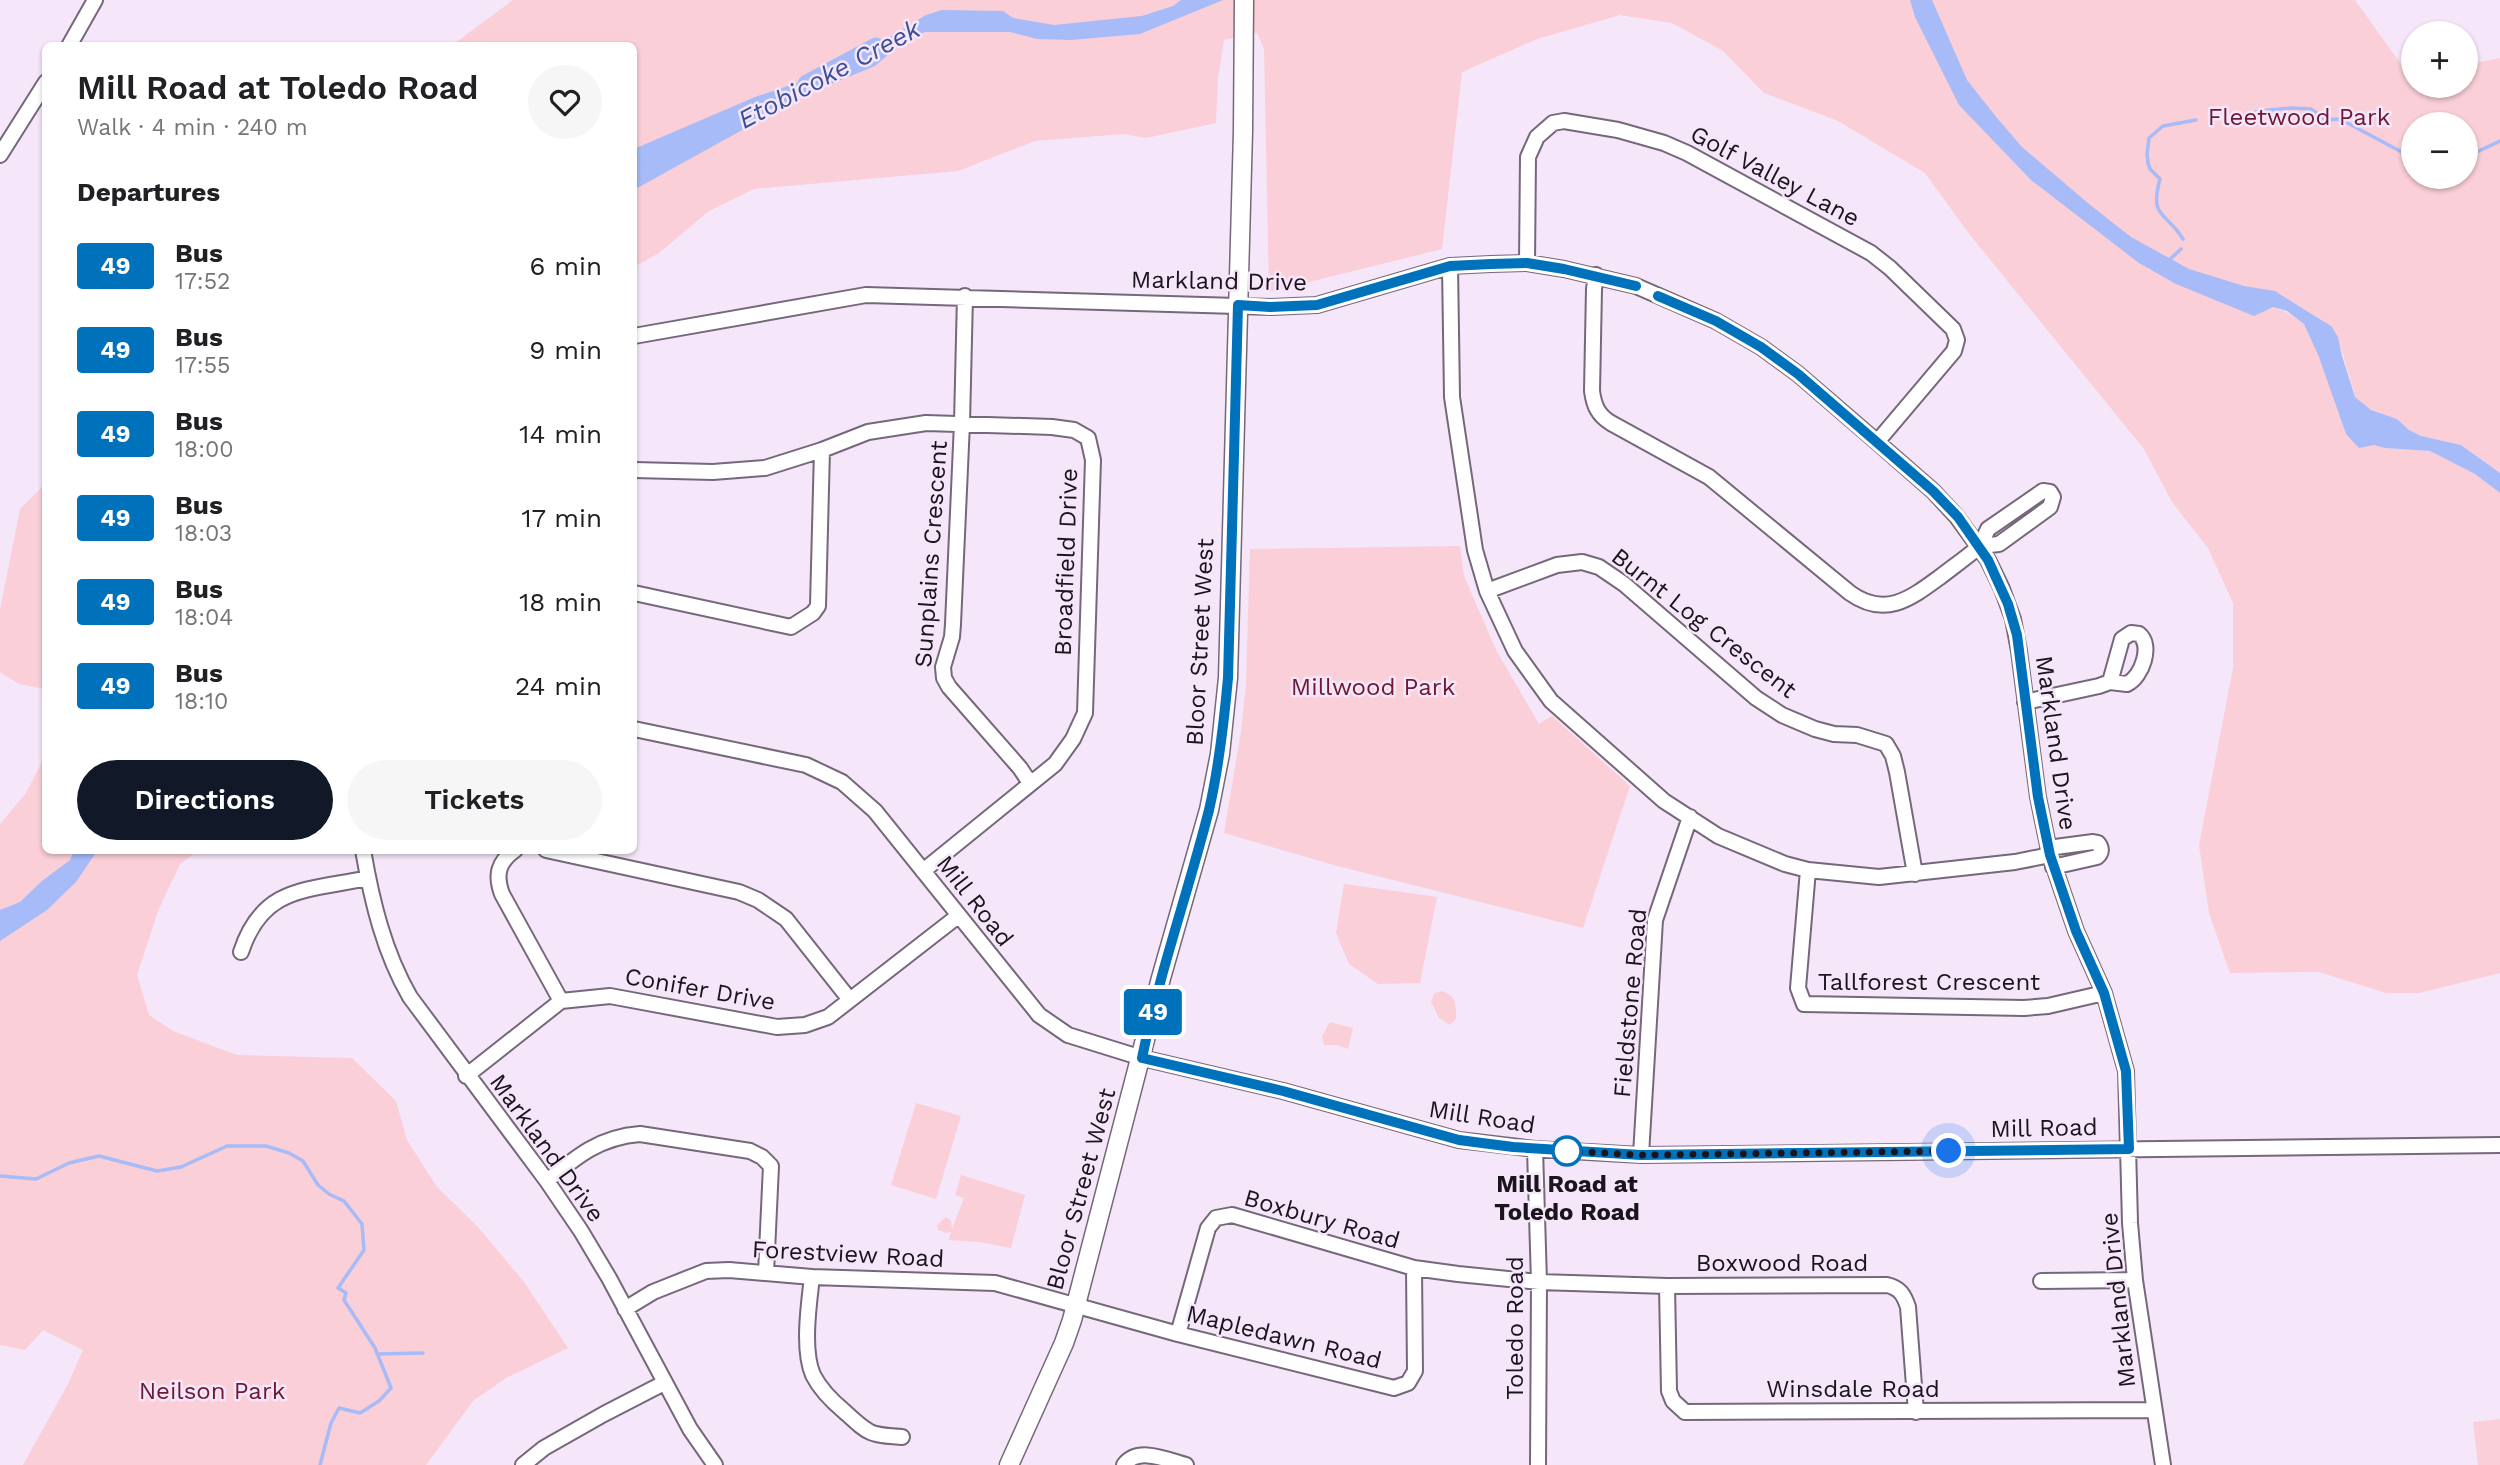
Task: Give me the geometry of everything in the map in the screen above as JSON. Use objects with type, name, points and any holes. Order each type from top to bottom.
[{"type":"main road","name":"Bloor Street West","points":[[1009,1465],[1064,1343],[1075,1306],[1161,978],[1209,810],[1220,754],[1228,678],[1244,0]]},
{"type":"street","points":[[71,42],[94,0]]},
{"type":"street","points":[[0,155],[42,88]]},
{"type":"street","name":"Golf Valley Lane","points":[[1527,263],[1528,157],[1537,137],[1553,123],[1564,121],[1618,130],[1664,143],[1687,153],[1871,253],[1953,329],[1957,340],[1954,351],[1877,442]]},
{"type":"street","name":"Markland Drive","points":[[637,335],[866,295],[1270,307],[1317,305],[1450,266],[1527,263],[1597,275],[1636,286],[1716,321],[1761,347],[1798,374],[1946,504],[1980,546],[1996,574],[2013,619],[2038,797],[2051,857],[2076,931],[2104,993],[2126,1071],[2130,1223],[2135,1280],[2163,1465]]},
{"type":"street","points":[[1450,266],[1452,397],[1475,550],[1487,591],[1516,651],[1551,701],[1664,801],[1718,836],[1785,864],[1808,870],[1879,877],[2051,857]]},
{"type":"street","points":[[1597,275],[1594,289],[1592,391],[1599,413],[1611,423],[1715,482],[1860,601],[1883,605],[1905,601],[1980,546],[1989,529],[2036,495],[2046,491],[2052,495],[2053,502],[2050,507],[1999,544],[1980,546]]},
{"type":"street","name":"Sunplains Crescent","points":[[965,296],[953,624],[952,638],[943,667],[944,678],[1030,783]]},
{"type":"street","name":"Broadfield Drive","points":[[637,470],[713,472],[765,468],[868,432],[900,425],[962,424],[1074,430],[1088,438],[1092,449],[1085,713],[1079,729],[1055,764],[923,872]]},
{"type":"street","points":[[637,594],[791,627],[813,613],[818,606],[822,450]]},
{"type":"street","name":"Burnt Log Crescent","points":[[1487,591],[1557,565],[1582,562],[1599,566],[1624,584],[1756,698],[1782,715],[1815,729],[1834,734],[1857,735],[1886,744],[1893,756],[1897,772],[1914,874]]},
{"type":"street","points":[[2025,702],[2110,682]]},
{"type":"street","name":"Mill Road","points":[[637,730],[806,765],[842,782],[867,803],[1039,1015],[1068,1035],[1142,1058],[1283,1091],[1459,1140],[1535,1149],[1641,1155],[2500,1145]]},
{"type":"street","name":"Fieldstone Road","points":[[1641,1155],[1656,920],[1690,817]]},
{"type":"street","name":"Markland Drive","points":[[364,854],[381,930],[396,972],[410,998],[547,1181],[602,1266],[690,1429],[715,1465]]},
{"type":"street","points":[[466,1076],[561,1001],[502,894],[497,873],[503,860],[510,854]]},
{"type":"street","points":[[565,854],[729,889],[758,900],[786,919],[850,1000]]},
{"type":"street","name":"Tallforest Crescent","points":[[1808,870],[1798,988],[1804,1004],[2024,1008],[2048,1006],[2104,993]]},
{"type":"street","points":[[241,952],[253,923],[263,910],[276,901],[304,891],[368,878]]},
{"type":"street","name":"Conifer Drive","points":[[561,1001],[610,996],[794,1028],[818,1022],[850,1000],[958,915]]},
{"type":"street","points":[[547,1181],[591,1148],[622,1136],[640,1134],[750,1151],[771,1166],[766,1273]]},
{"type":"street","name":"Toledo Road","points":[[1535,1149],[1539,1283],[1538,1465]]},
{"type":"street","name":"Boxbury Road","points":[[1178,1334],[1205,1236],[1213,1221],[1220,1216],[1245,1218],[1414,1268],[1539,1283]]},
{"type":"street","name":"Mapledawn Road","points":[[1075,1306],[1380,1385],[1401,1387],[1413,1378],[1416,1371],[1414,1268]]},
{"type":"street","name":"Forestview Road","points":[[625,1309],[653,1292],[706,1271],[729,1270],[812,1277],[995,1283],[1075,1306]]},
{"type":"street","points":[[812,1277],[808,1341],[813,1374],[842,1410],[872,1435],[902,1437]]},
{"type":"street","points":[[2041,1281],[2135,1280]]},
{"type":"street","name":"Boxwood Road","points":[[1539,1283],[1896,1287],[1908,1307],[1916,1412]]},
{"type":"street","name":"Winsdale Road","points":[[1667,1286],[1669,1391],[1672,1401],[1685,1412],[2153,1410]]},
{"type":"street","points":[[523,1465],[544,1448],[664,1383]]},
{"type":"street","points":[[1124,1465],[1129,1458],[1145,1455],[1186,1465]]},
{"type":"green space","name":"Fleetwood Park","points":[[513,0],[2355,0],[2401,64],[2401,98],[2478,98],[2478,63],[2500,58],[2500,473],[2461,445],[2421,436],[2397,419],[2371,410],[2355,397],[2342,351],[2331,326],[2275,291],[2273,307],[2295,317],[2308,330],[2346,434],[2385,448],[2430,451],[2475,474],[2500,493],[2500,973],[2419,993],[2386,993],[2319,972],[2230,973],[2209,913],[2199,845],[2233,668],[2233,603],[2208,548],[2172,502],[2144,449],[1970,235],[1925,173],[1838,121],[1764,93],[1723,51],[1672,23],[1620,15],[1537,39],[1462,72],[1442,249],[1269,292],[1264,49],[1257,33],[1224,40],[1218,78],[1216,123],[1146,138],[1124,134],[1035,141],[958,171],[754,189],[709,211],[659,253],[637,265],[637,42],[456,42]]},
{"type":"green space","points":[[42,485],[42,689],[19,684],[0,672],[0,610],[20,509]]},
{"type":"green space","name":"Millwood Park","points":[[1460,546],[1464,576],[1496,650],[1539,724],[1552,716],[1630,786],[1583,928],[1334,865],[1224,833],[1246,685],[1250,549]]},
{"type":"green space","name":"Neilson Park","points":[[42,762],[42,854],[194,854],[180,864],[158,911],[137,975],[149,1015],[173,1031],[237,1055],[352,1058],[396,1101],[407,1140],[437,1187],[478,1227],[524,1282],[568,1348],[506,1378],[473,1401],[426,1465],[23,1465],[68,1384],[83,1350],[43,1330],[25,1350],[0,1345],[0,824],[26,793]]},
{"type":"green space","points":[[1344,884],[1437,897],[1420,983],[1378,984],[1349,964],[1336,933]]},
{"type":"green space","points":[[1441,991],[1453,998],[1455,1005],[1456,1019],[1450,1025],[1439,1018],[1431,1002],[1434,994]]},
{"type":"green space","points":[[1330,1022],[1353,1028],[1348,1049],[1337,1045],[1324,1045],[1322,1036]]},
{"type":"green space","points":[[916,1103],[961,1116],[936,1199],[891,1185]]},
{"type":"green space","points":[[961,1175],[1025,1195],[1011,1248],[949,1240],[951,1232],[938,1230],[937,1225],[946,1217],[951,1221],[952,1229],[964,1198],[955,1195]]},
{"type":"green space","points":[[2500,1419],[2500,1465],[2478,1465],[2473,1422]]},
{"type":"water","name":"Etobicoke Creek","points":[[1181,0],[1223,0],[1140,34],[1071,40],[1037,39],[1010,32],[925,32],[905,40],[875,66],[724,128],[658,167],[637,175],[637,148],[755,97],[835,70],[926,15],[942,10],[1003,11],[1013,18],[1054,25],[1142,16],[1173,6]]},
{"type":"water","points":[[1910,0],[1932,0],[1967,80],[2022,147],[2089,204],[2131,237],[2189,269],[2244,286],[2275,291],[2331,326],[2338,337],[2355,397],[2371,410],[2397,419],[2421,436],[2461,445],[2500,473],[2500,493],[2475,474],[2430,451],[2374,445],[2359,448],[2346,434],[2319,357],[2304,324],[2287,311],[2273,307],[2254,316],[2176,284],[2139,263],[2031,180],[1959,105],[1915,17]]},
{"type":"water","points":[[73,854],[95,854],[76,882],[47,910],[0,941],[0,910],[20,902],[70,860]]},
{"type":"waterway","name":"Etobicoke Creek","points":[[807,84],[876,47]]},
{"type":"waterway","points":[[2220,117],[2233,119],[2259,111],[2311,109],[2326,120],[2340,119],[2401,152]]},
{"type":"waterway","name":"Etobicoke Creek","points":[[637,177],[759,110]]},
{"type":"waterway","points":[[2183,239],[2158,208],[2160,179],[2150,169],[2147,154],[2149,138],[2163,126],[2196,120]]},
{"type":"waterway","points":[[2478,151],[2500,141]]},
{"type":"waterway","points":[[2167,262],[2181,249]]},
{"type":"waterway","points":[[0,1176],[36,1179],[69,1163],[99,1156],[157,1171],[181,1167],[227,1146],[266,1146],[289,1153],[303,1161],[318,1185],[344,1201],[362,1224],[364,1250],[338,1288],[346,1293],[344,1300],[375,1348],[391,1388],[379,1401],[360,1413],[339,1408],[331,1423],[320,1465]]},
{"type":"waterway","points":[[377,1354],[423,1353]]},
{"type":"bus line","name":"49","points":[[1636,286],[1597,275],[1527,263],[1491,264],[1450,266],[1317,305],[1238,305],[1228,678],[1222,739],[1209,810],[1161,978],[1142,1058],[1283,1091],[1459,1140],[1513,1147],[1641,1155],[2129,1149],[2126,1071],[2104,993],[2076,931],[2053,867],[2038,797],[2017,635],[1996,574],[1980,546],[1946,504],[1798,374],[1761,347],[1716,321],[1658,296]]},
{"type":"place","name":"Mill Road at Toledo Road","points":[[1567,1151]]},
{"type":"route","points":[[1567,1151],[1641,1155],[1949,1151]]}]
